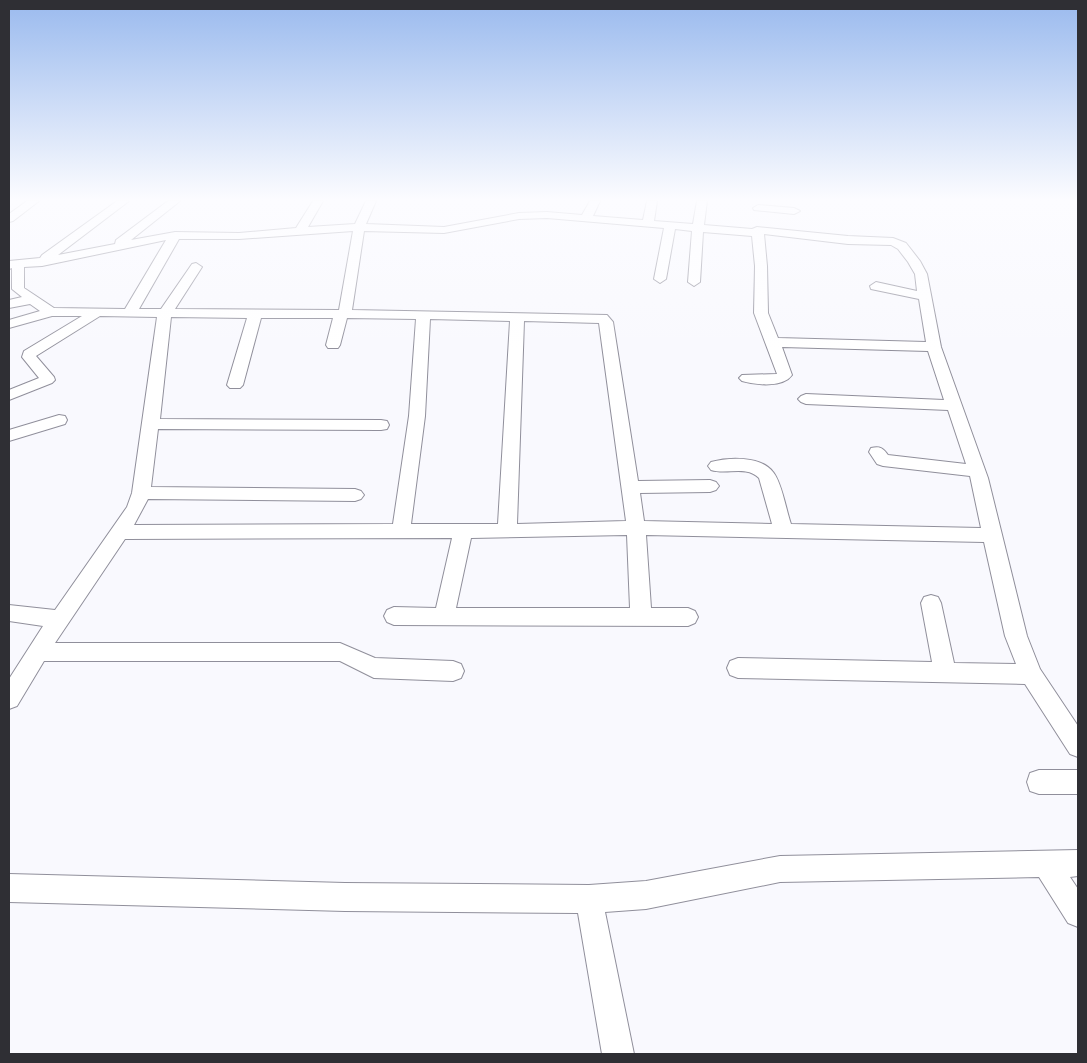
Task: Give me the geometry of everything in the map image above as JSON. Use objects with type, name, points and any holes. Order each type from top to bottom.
[{"type":"street","points":[[42,262],[57,251]]},
{"type":"street","points":[[52,312],[18,288],[14,259],[42,262],[97,251]]},
{"type":"street","points":[[129,314],[166,251]]},
{"type":"street","points":[[333,345],[343,314],[355,251]]},
{"type":"street","points":[[660,279],[665,251]]},
{"type":"street","points":[[694,282],[696,251]]},
{"type":"street","points":[[747,378],[779,379],[785,375],[761,313],[760,251]]},
{"type":"street","points":[[905,251],[914,261],[921,274],[934,347],[977,471],[1016,636],[1031,674],[1078,746]]},
{"type":"street","points":[[9,699],[37,652],[136,509],[141,493],[151,424],[164,315],[196,267]]},
{"type":"street","points":[[876,286],[925,296]]},
{"type":"street","points":[[9,304],[33,299]]},
{"type":"street","points":[[9,324],[52,312],[164,315],[594,316],[602,318],[606,322],[636,528],[641,617]]},
{"type":"street","points":[[9,395],[46,380],[46,377],[29,357],[29,354],[95,314]]},
{"type":"street","points":[[235,385],[255,314]]},
{"type":"street","points":[[400,532],[417,416],[423,315]]},
{"type":"street","points":[[507,531],[516,317]]},
{"type":"street","points":[[772,342],[934,347]]},
{"type":"street","points":[[806,399],[955,405]]},
{"type":"street","points":[[9,436],[58,420]]},
{"type":"street","points":[[151,424],[381,425]]},
{"type":"street","points":[[877,452],[882,460],[977,471]]},
{"type":"street","points":[[717,466],[754,466],[762,470],[767,476],[783,530]]},
{"type":"street","points":[[630,487],[710,486]]},
{"type":"street","points":[[141,493],[355,495]]},
{"type":"street","points":[[121,532],[463,533],[636,528],[993,535]]},
{"type":"street","points":[[444,616],[463,533]]},
{"type":"street","points":[[932,603],[945,672]]},
{"type":"street","points":[[9,613],[60,619]]},
{"type":"street","points":[[394,616],[688,617]]},
{"type":"street","points":[[37,652],[340,652],[349,654],[365,666],[374,668],[453,671]]},
{"type":"street","points":[[738,668],[1031,674]]},
{"type":"street","points":[[1039,782],[1078,782]]},
{"type":"street","points":[[9,888],[344,897],[589,899],[646,895],[780,869],[1078,863]]},
{"type":"street","points":[[1046,864],[1078,914]]},
{"type":"street","points":[[589,899],[618,1054]]}]
